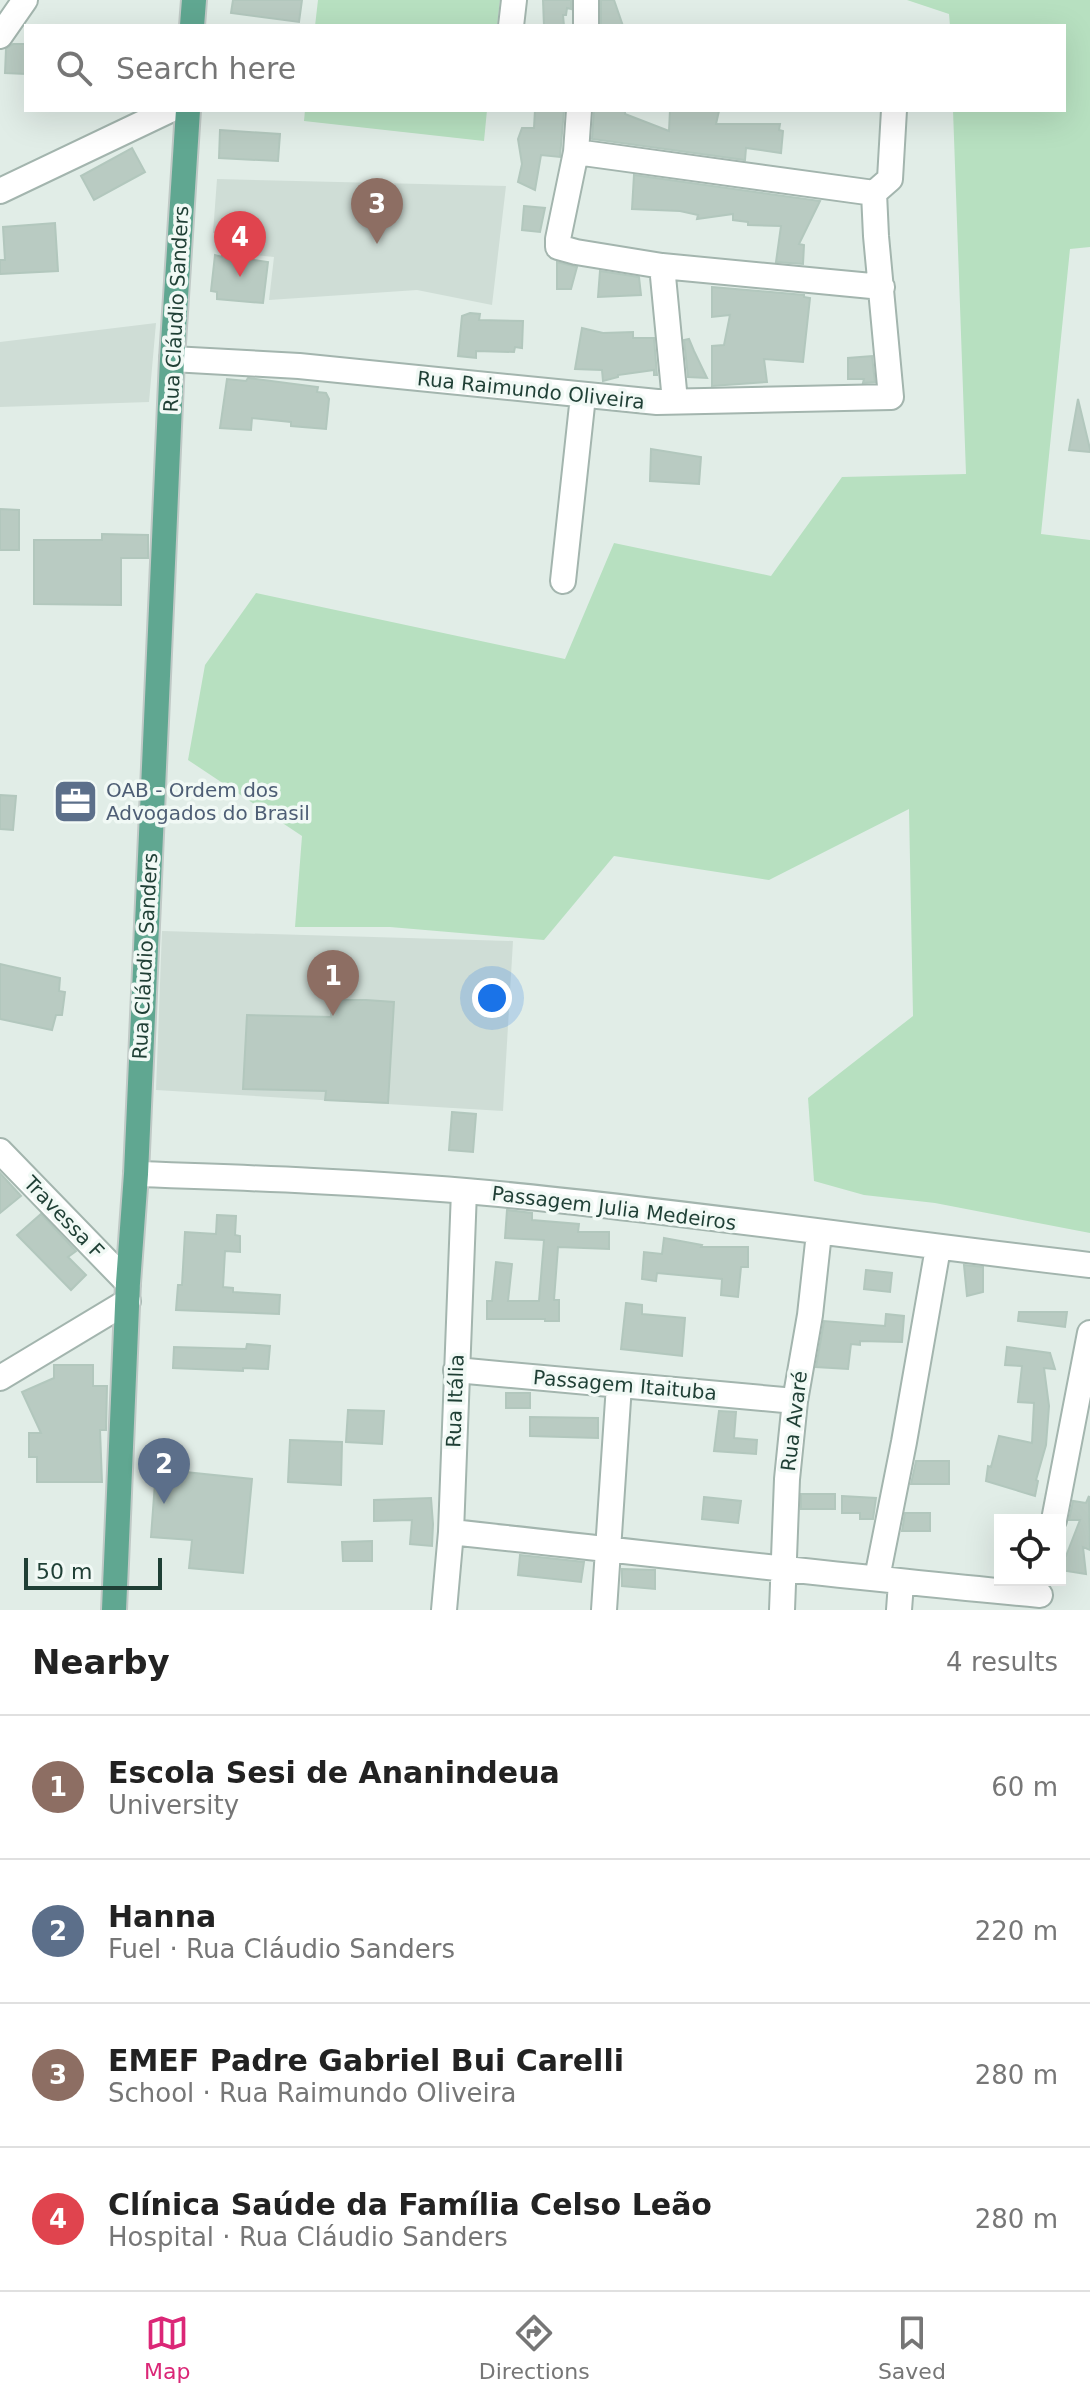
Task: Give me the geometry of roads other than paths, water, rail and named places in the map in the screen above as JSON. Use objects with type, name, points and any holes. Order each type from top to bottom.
[{"type":"main road","points":[[192,24],[194,0]]},
{"type":"main road","name":"Rua Cláudio Sanders","points":[[114,1610],[172,359],[188,112]]},
{"type":"street","points":[[0,36],[25,0]]},
{"type":"street","points":[[511,24],[514,0]]},
{"type":"street","points":[[586,0],[586,24]]},
{"type":"street","points":[[0,191],[166,112]]},
{"type":"street","points":[[579,112],[576,152],[558,239],[558,247],[576,252],[662,266],[882,287],[874,193]]},
{"type":"street","points":[[576,152],[874,193],[890,179],[894,112]]},
{"type":"street","points":[[662,266],[675,401]]},
{"type":"street","name":"Rua Raimundo Oliveira","points":[[172,359],[299,366],[657,402],[891,397],[882,287]]},
{"type":"street","points":[[563,581],[583,396]]},
{"type":"street","name":"Travessa F","points":[[0,1152],[128,1292]]},
{"type":"street","name":"Passagem Julia Medeiros","points":[[136,1174],[464,1191],[683,1214],[1090,1265]]},
{"type":"street","name":"Rua Itália","points":[[444,1610],[451,1532],[464,1191]]},
{"type":"street","name":"Rua Avaré","points":[[782,1610],[787,1479],[819,1233]]},
{"type":"street","points":[[877,1578],[938,1248]]},
{"type":"street","points":[[0,1378],[128,1292]]},
{"type":"street","points":[[1055,1514],[1090,1333]]},
{"type":"street","name":"Passagem Itaituba","points":[[456,1370],[795,1401]]},
{"type":"street","points":[[604,1610],[619,1385]]},
{"type":"street","points":[[451,1532],[901,1583],[1040,1595]]},
{"type":"street","points":[[899,1610],[901,1583]]},
{"type":"place","name":"EMEF Padre Gabriel Bui Carelli","points":[[377,244]]},
{"type":"place","name":"Clínica Saúde da Família Celso Leão","points":[[240,277]]},
{"type":"place","name":"OAB - Ordem dos Advogados do Brasil","points":[[75,802]]},
{"type":"place","name":"Escola Sesi de Ananindeua","points":[[333,1016]]},
{"type":"place","name":"Hanna","points":[[164,1504]]}]
